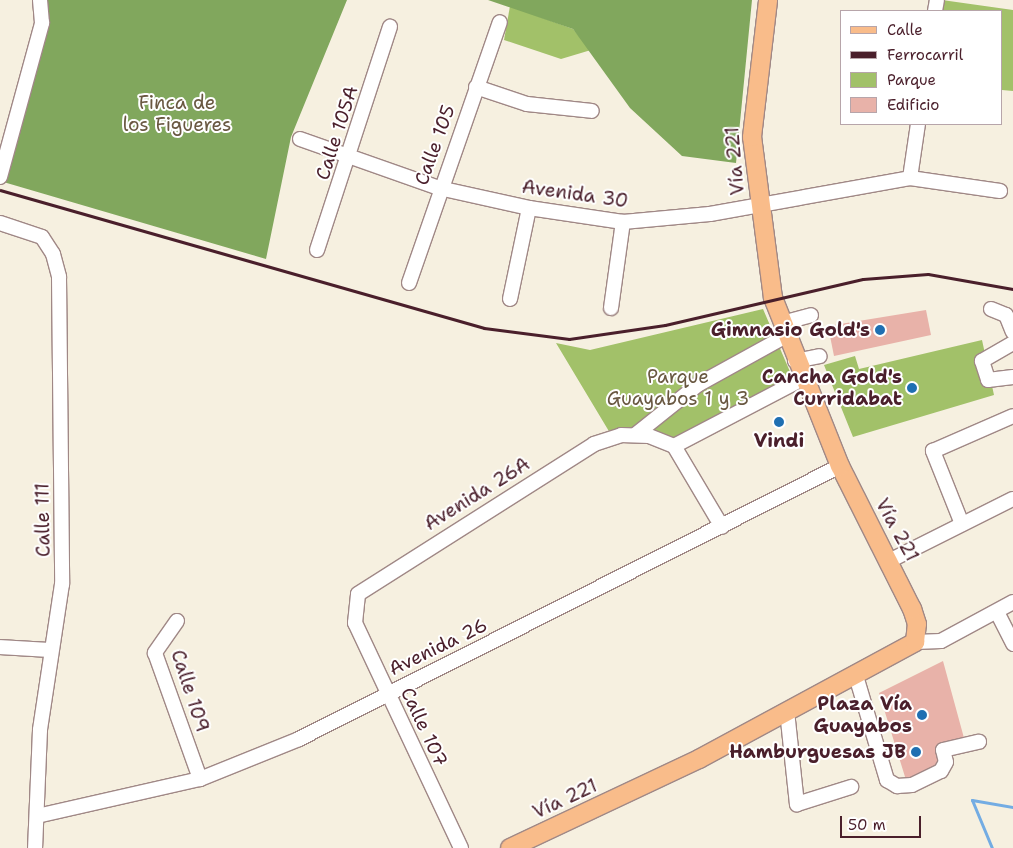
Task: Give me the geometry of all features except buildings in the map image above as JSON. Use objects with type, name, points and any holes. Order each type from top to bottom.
[{"type":"main road","name":"Vía 221","points":[[510,848],[699,759],[856,676],[915,642],[917,624],[891,560],[877,544],[840,466],[802,379],[784,330],[760,205],[752,110],[768,0]]},
{"type":"street","points":[[0,177],[42,22],[40,0]]},
{"type":"street","name":"Calle 105","points":[[409,283],[439,188],[500,22]]},
{"type":"street","name":"Calle 105A","points":[[317,250],[349,158],[390,27]]},
{"type":"street","points":[[476,87],[527,104],[592,111]]},
{"type":"street","points":[[910,178],[918,125]]},
{"type":"street","name":"Avenida 30","points":[[300,139],[349,158],[439,188],[529,208],[623,222],[760,205],[910,178],[1000,191]]},
{"type":"street","points":[[510,298],[529,208]]},
{"type":"street","points":[[611,308],[623,222]]},
{"type":"street","name":"Calle 111","points":[[0,223],[42,238],[53,254],[59,277],[62,584],[40,730],[35,848]]},
{"type":"street","points":[[991,310],[1006,314],[1013,332]]},
{"type":"street","points":[[628,435],[699,384],[811,315]]},
{"type":"street","points":[[1013,343],[982,361],[988,380],[1013,377]]},
{"type":"street","points":[[795,361],[820,356]]},
{"type":"street","points":[[628,435],[674,446],[802,379]]},
{"type":"street","points":[[962,524],[933,454],[934,449],[1013,416]]},
{"type":"street","name":"Avenida 26A","points":[[358,594],[594,444],[628,435]]},
{"type":"street","points":[[674,446],[722,527]]},
{"type":"street","name":"Avenida 26","points":[[37,816],[200,779],[299,739],[840,466]]},
{"type":"street","points":[[891,560],[1013,499]]},
{"type":"street","name":"Calle 107","points":[[358,594],[355,623],[461,848]]},
{"type":"street","points":[[915,642],[941,641],[1013,602]]},
{"type":"street","points":[[997,612],[1013,644]]},
{"type":"street","name":"Calle 109","points":[[177,621],[155,653],[200,779]]},
{"type":"street","points":[[0,647],[51,650]]},
{"type":"street","points":[[856,676],[887,780],[897,786],[912,784],[941,771],[946,762],[943,750],[979,742]]},
{"type":"street","points":[[787,711],[797,804],[851,787]]},
{"type":"green space","name":"Finca de los Figueres","points":[[39,0],[347,0],[291,137],[266,259],[0,181],[42,8]]},
{"type":"green space","points":[[488,0],[752,0],[736,163],[682,156],[630,108],[573,29]]},
{"type":"green space","points":[[942,0],[1013,10],[1013,91],[1003,90],[1003,10],[941,10]]},
{"type":"green space","points":[[510,6],[573,29],[591,50],[561,59],[504,40]]},
{"type":"green space","name":"Parque Guayabos 1 y 3","points":[[763,309],[797,388],[680,450],[653,438],[613,438],[556,343],[590,350]]},
{"type":"green space","name":"Cancha Gold's Curridabat","points":[[982,340],[994,395],[853,437],[824,365],[855,356],[859,369]]},
{"type":"waterway","points":[[992,848],[972,800],[1013,807]]},
{"type":"railway","points":[[0,190],[484,328],[569,339],[665,325],[863,279],[928,274],[1013,289]]},
{"type":"place","name":"Gimnasio Gold's","points":[[880,330]]},
{"type":"place","name":"Cancha Gold's Curridabat","points":[[912,388]]},
{"type":"place","name":"Vindi","points":[[779,422]]},
{"type":"place","name":"Plaza Vía Guayabos","points":[[922,715]]},
{"type":"place","name":"Hamburguesas JB","points":[[916,752]]}]
